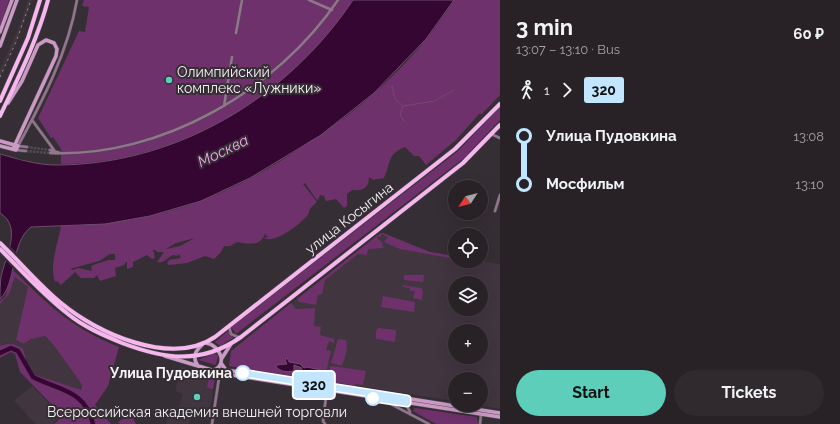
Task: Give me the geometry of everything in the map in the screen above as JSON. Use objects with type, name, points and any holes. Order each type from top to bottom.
[{"type":"main road","points":[[0,32],[12,0]]},
{"type":"main road","points":[[0,46],[17,0]]},
{"type":"main road","points":[[0,101],[28,38],[38,10],[39,0]]},
{"type":"main road","points":[[4,109],[32,47],[48,0]]},
{"type":"main road","points":[[0,116],[22,81],[38,45],[48,40],[55,44],[58,52],[19,136],[15,148]]},
{"type":"main road","name":"улица Косыгина","points":[[194,355],[204,344],[455,149],[500,104]]},
{"type":"main road","name":"улица Косыгина","points":[[18,263],[53,302],[77,321],[110,338],[164,356],[194,355],[218,349],[232,343],[240,337],[462,163],[500,124]]},
{"type":"main road","points":[[0,141],[15,148]]},
{"type":"main road","points":[[0,146],[15,148]]},
{"type":"main road","points":[[0,242],[3,249],[18,263]]},
{"type":"main road","name":"улица Косыгина","points":[[18,263],[60,302],[81,318],[110,333],[164,349],[179,349],[204,344]]},
{"type":"main road","points":[[212,371],[216,369],[232,343]]},
{"type":"main road","points":[[204,344],[213,345],[218,349],[221,361],[226,370],[382,399],[407,401],[500,417]]},
{"type":"main road","points":[[152,352],[156,351],[154,347]]},
{"type":"main road","points":[[194,355],[195,362],[199,367]]},
{"type":"main road","points":[[164,356],[220,373],[407,401],[500,413]]},
{"type":"street","points":[[26,149],[15,148],[32,120],[68,40],[76,0]]},
{"type":"street","points":[[236,33],[242,0]]},
{"type":"street","points":[[308,0],[332,10]]},
{"type":"street","points":[[50,153],[112,148],[145,140],[191,123],[224,106],[278,68],[305,41],[332,10],[338,0]]},
{"type":"street","points":[[224,106],[232,57]]},
{"type":"street","points":[[32,120],[54,150]]},
{"type":"street","points":[[19,136],[28,128]]},
{"type":"street","points":[[491,134],[500,138]]},
{"type":"street","points":[[50,150],[60,153]]},
{"type":"street","points":[[495,211],[500,195]]},
{"type":"street","points":[[230,324],[230,334],[235,337],[240,337]]},
{"type":"street","points":[[212,424],[221,361]]},
{"type":"street","points":[[325,424],[323,421],[327,389]]},
{"type":"street","points":[[382,399],[428,424]]},
{"type":"street","points":[[407,401],[408,408],[412,414]]},
{"type":"street","points":[[480,424],[481,414]]},
{"type":"shaded area","points":[[0,0],[9,0],[0,27]]},
{"type":"shaded area","points":[[28,0],[32,0],[28,12],[18,39],[0,78],[0,70],[19,27]]},
{"type":"shaded area","name":"Олимпийский комплекс «Лужники»","points":[[84,0],[352,0],[347,11],[339,21],[296,68],[267,92],[237,113],[204,130],[170,144],[134,155],[98,162],[61,164],[61,149],[53,137],[51,138],[38,118],[79,31],[85,32],[89,7],[82,6]]},
{"type":"shaded area","points":[[454,0],[500,0],[500,95],[482,114],[479,114],[456,140],[426,165],[419,156],[414,156],[405,147],[399,150],[392,156],[384,178],[373,180],[369,177],[368,184],[365,188],[352,190],[347,194],[347,206],[344,208],[336,199],[326,201],[324,196],[320,195],[318,200],[316,199],[305,183],[303,184],[317,202],[310,209],[307,216],[298,224],[286,233],[274,238],[264,238],[268,237],[265,234],[257,243],[249,244],[237,242],[230,246],[224,246],[221,252],[214,259],[205,256],[187,263],[169,265],[167,264],[169,260],[181,258],[179,254],[177,256],[173,255],[161,262],[157,262],[164,252],[158,252],[153,249],[155,258],[152,259],[147,255],[133,262],[133,267],[127,269],[127,261],[124,265],[115,268],[116,276],[100,281],[97,275],[94,278],[81,278],[75,272],[61,285],[57,281],[55,282],[53,275],[53,262],[61,226],[121,221],[151,216],[197,202],[232,188],[249,179],[298,150],[363,103],[392,77],[419,48]],"holes":[[[195,238],[180,246],[166,249],[176,243]],[[110,254],[115,254],[115,260],[109,260],[93,265],[91,267],[92,271],[78,268],[73,270],[70,269],[99,261]]]},
{"type":"shaded area","points":[[500,107],[500,120],[464,158],[236,334],[231,327],[458,151]]},
{"type":"shaded area","points":[[383,233],[430,252],[448,255],[448,268],[488,268],[488,262],[500,264],[500,409],[488,407],[488,372],[448,372],[448,400],[229,366],[231,351],[379,234]]},
{"type":"shaded area","points":[[383,233],[430,252],[448,255],[448,258],[400,249],[384,242],[388,237],[382,234],[380,238],[379,236],[377,238],[383,243],[382,246],[384,248],[368,249],[367,255],[358,254],[325,280],[322,294],[318,295],[316,305],[299,302],[297,299],[379,234]]},
{"type":"shaded area","points":[[13,270],[50,305],[74,324],[119,347],[108,386],[95,405],[111,424],[54,424],[63,416],[20,372],[15,354],[11,352],[0,358],[0,346],[7,344],[15,345],[23,349],[29,370],[33,374],[81,390],[82,385],[55,347],[45,336],[31,339],[24,344],[16,340],[28,287],[15,277],[9,294],[0,304],[0,301],[5,297]]},
{"type":"shaded area","points":[[425,270],[423,282],[404,280],[404,275],[424,275]]},
{"type":"shaded area","points":[[15,277],[28,287],[16,340],[24,344],[31,339],[44,336],[55,347],[82,385],[80,390],[33,374],[29,370],[27,359],[6,343],[0,346],[0,304],[9,294]]},
{"type":"shaded area","points":[[403,285],[421,288],[423,291],[422,300],[413,298],[415,291],[410,291],[410,288],[403,287]]},
{"type":"shaded area","points":[[383,296],[415,302],[414,312],[381,307]]},
{"type":"shaded area","points":[[291,303],[296,309],[315,308],[314,326],[321,327],[320,335],[334,339],[334,343],[329,341],[326,350],[331,351],[324,381],[229,366],[231,351]],"holes":[[[280,364],[293,364],[283,372],[276,367]],[[293,364],[300,364],[304,368],[320,370],[318,378],[302,371],[301,366]]]},
{"type":"shaded area","points":[[378,328],[396,330],[395,342],[376,339],[376,331]]},
{"type":"shaded area","points":[[228,331],[233,338],[220,346],[215,342]]},
{"type":"shaded area","points":[[338,339],[346,340],[347,343],[346,355],[342,364],[343,366],[331,363]]},
{"type":"shaded area","points":[[215,353],[218,356],[216,365],[198,360]]},
{"type":"shaded area","points":[[332,366],[366,371],[363,385],[355,384],[355,386],[327,381],[330,367]]},
{"type":"shaded area","name":"Всероссийская академия внешней торговли","points":[[182,367],[215,377],[209,420],[191,417],[189,424],[166,424],[168,416],[175,417],[183,394],[175,391]]},
{"type":"shaded area","points":[[209,377],[215,378],[213,389],[207,388]]},
{"type":"shaded area","points":[[32,386],[61,415],[53,424],[35,424],[14,400]]},
{"type":"shaded area","points":[[415,408],[477,417],[478,424],[436,424],[413,411]]},
{"type":"shaded area","points":[[131,414],[136,424],[120,424],[118,422]]},
{"type":"water","name":"Москва","points":[[353,0],[454,0],[426,39],[374,93],[321,135],[250,178],[201,201],[150,216],[105,224],[31,227],[24,234],[20,243],[16,253],[9,283],[0,299],[1,277],[9,252],[11,234],[7,219],[0,213],[0,154],[49,165],[100,162],[143,153],[185,139],[224,120],[261,96],[295,68],[326,36]]},
{"type":"water","points":[[287,358],[289,362],[300,364],[304,368],[307,367],[320,370],[318,378],[298,375],[298,371],[301,371],[302,368],[294,365],[294,371],[282,371],[276,367],[277,365],[287,364],[285,360]]},
{"type":"pier","points":[[17,159],[52,162],[56,164]]},
{"type":"pier","points":[[8,244],[19,255],[14,269],[4,259]]},
{"type":"waterway","points":[[392,86],[395,99],[403,106],[400,115],[404,121]]},
{"type":"waterway","points":[[403,106],[435,101],[454,90]]},
{"type":"waterway","points":[[0,353],[11,348],[18,351],[33,377],[78,398],[84,404],[93,424]]},
{"type":"tunnel","points":[[27,147],[50,150]]},
{"type":"tunnel","points":[[26,151],[50,153]]},
{"type":"railway","points":[[0,77],[16,42],[31,0]]},
{"type":"bus line","name":"320","points":[[243,373],[407,399],[407,403],[373,398]]},
{"type":"place","name":"Олимпийский комплекс «Лужники»","points":[[169,80]]},
{"type":"place","name":"Улица Пудовкина","points":[[243,373]]},
{"type":"place","name":"Всероссийская академия внешней торговли","points":[[197,397]]}]
